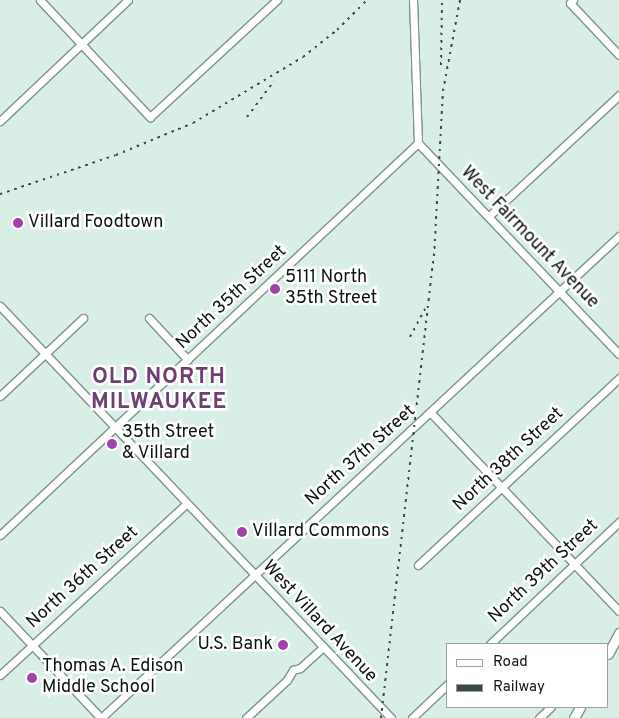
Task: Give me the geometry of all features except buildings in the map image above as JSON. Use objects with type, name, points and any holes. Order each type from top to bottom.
[{"type":"main road","points":[[609,652],[619,633]]},
{"type":"street","points":[[40,0],[150,116],[278,0]]},
{"type":"street","points":[[0,120],[128,0]]},
{"type":"street","points":[[413,0],[418,143]]},
{"type":"street","points":[[571,2],[619,55]]},
{"type":"street","points":[[489,216],[619,95]]},
{"type":"street","name":"West Fairmount Avenue","points":[[418,143],[619,354]]},
{"type":"street","name":"North 35th Street","points":[[0,535],[418,143]]},
{"type":"street","name":"North 37th Street","points":[[101,718],[254,574],[431,413],[619,236]]},
{"type":"street","name":"West Villard Avenue","points":[[0,306],[390,718]]},
{"type":"street","points":[[0,396],[83,318]]},
{"type":"street","points":[[149,318],[188,360]]},
{"type":"street","name":"North 38th Street","points":[[418,565],[502,489],[619,378]]},
{"type":"street","points":[[431,413],[619,611]]},
{"type":"street","name":"North 36th Street","points":[[0,674],[186,504]]},
{"type":"street","name":"North 39th Street","points":[[491,643],[619,522]]},
{"type":"street","points":[[0,611],[101,718]]},
{"type":"street","points":[[246,718],[287,680],[293,670],[300,668],[323,647]]},
{"type":"street","points":[[412,718],[446,686]]},
{"type":"street","points":[[539,718],[550,708]]},
{"type":"railway","points":[[0,194],[116,155],[193,123],[303,57],[337,30],[367,0]]},
{"type":"railway","points":[[441,65],[442,0]]},
{"type":"railway","points":[[381,718],[434,256],[443,91],[460,0]]},
{"type":"railway","points":[[247,117],[274,81]]},
{"type":"railway","points":[[410,337],[425,309]]},
{"type":"place","name":"Villard Foodtown","points":[[18,223]]},
{"type":"place","name":"5111 North 35th Street","points":[[275,289]]},
{"type":"place","name":"35th Street & Villard","points":[[112,444]]},
{"type":"place","name":"Villard Commons","points":[[242,532]]},
{"type":"place","name":"U.S. Bank","points":[[283,645]]},
{"type":"place","name":"Thomas A. Edison Middle School","points":[[32,678]]},
{"type":"district","name":"OLD NORTH MILWAUKEE","points":[[159,390]]}]
